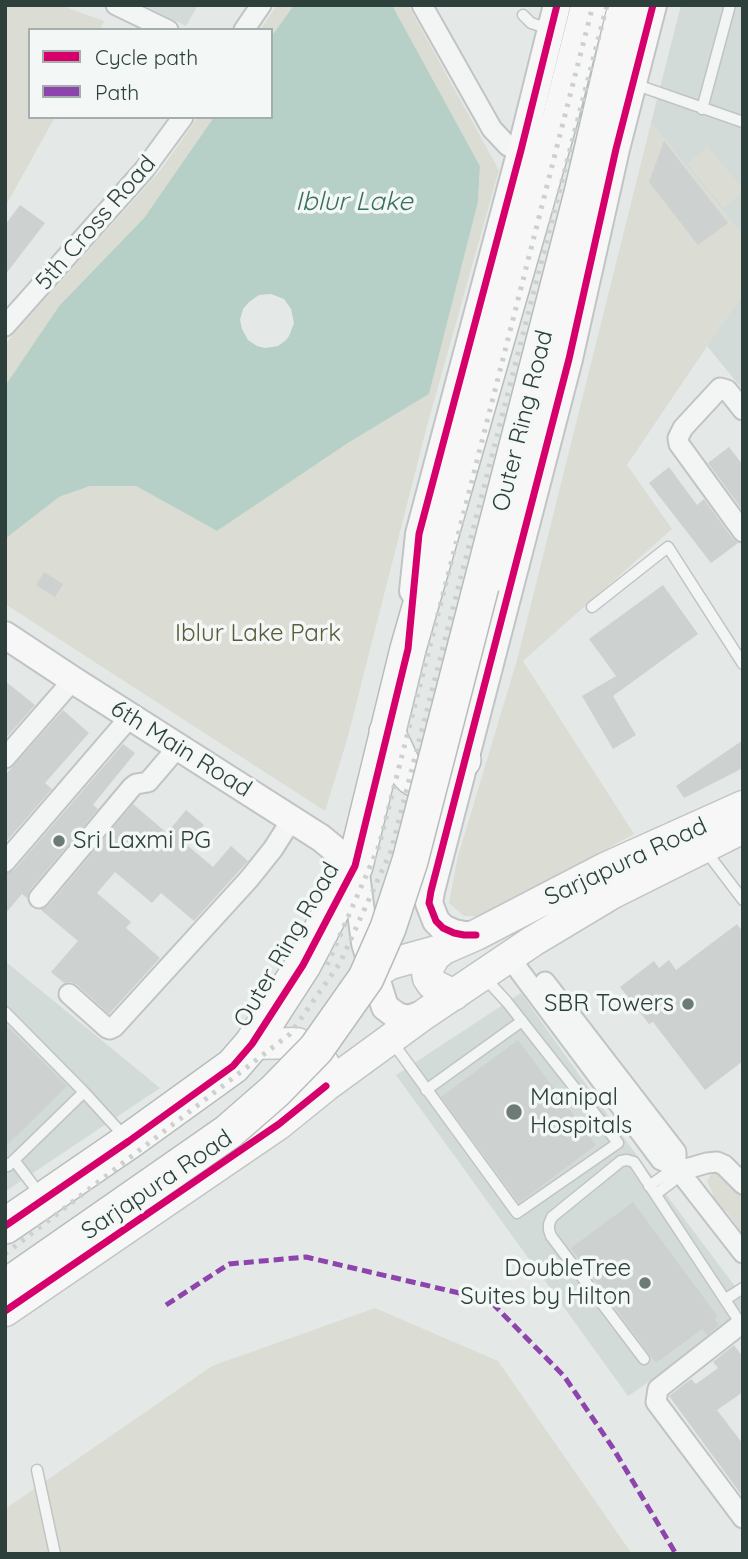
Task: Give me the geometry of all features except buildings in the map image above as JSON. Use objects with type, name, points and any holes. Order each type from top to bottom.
[{"type":"highway","name":"Outer Ring Road","points":[[5,1226],[233,1066],[252,1044],[303,965],[355,866],[408,649],[561,115],[589,5]]},
{"type":"highway","name":"Outer Ring Road","points":[[8,1293],[238,1124],[316,1049],[366,978],[388,928],[410,861],[575,220],[604,147],[626,5]]},
{"type":"highway","points":[[387,732],[404,768],[422,783],[435,783],[463,760]]},
{"type":"main road","name":"Sarjapura Road","points":[[297,1044],[318,1030],[374,974],[390,964],[444,949],[476,935],[605,868],[743,806]]},
{"type":"main road","name":"Sarjapura Road","points":[[8,1293],[279,1125],[326,1086],[426,1013],[515,953],[613,893],[743,828]]},
{"type":"main road","points":[[444,949],[435,956],[430,965],[428,978],[432,984],[454,995]]},
{"type":"main road","points":[[252,1044],[297,1044],[307,1048],[324,1064],[326,1086]]},
{"type":"street","points":[[116,5],[164,28]]},
{"type":"street","points":[[245,28],[261,5]]},
{"type":"street","points":[[422,5],[492,129],[508,146],[521,150]]},
{"type":"street","points":[[476,935],[454,933],[443,928],[436,921],[429,903],[431,891],[569,359],[604,147],[632,84],[653,5]]},
{"type":"street","points":[[408,649],[419,534],[554,17]]},
{"type":"street","name":"5th Cross Road","points":[[5,326],[144,170],[182,119]]},
{"type":"street","points":[[743,410],[727,390],[720,388],[683,428],[678,438],[679,444],[743,532]]},
{"type":"street","name":"6th Main Road","points":[[5,635],[292,819],[355,866]]},
{"type":"street","points":[[5,758],[73,680]]},
{"type":"street","points":[[5,862],[130,717]]},
{"type":"street","points":[[39,898],[132,787],[148,782],[178,747]]},
{"type":"street","points":[[69,994],[107,1028],[114,1027],[249,879],[274,849],[292,819]]},
{"type":"street","points":[[355,866],[365,943],[385,1007],[397,1016],[408,1019],[426,1013]]},
{"type":"street","points":[[515,953],[676,1153],[679,1171],[743,1253]]},
{"type":"street","points":[[679,1171],[717,1162],[743,1184]]},
{"type":"street","points":[[691,1468],[657,1422],[658,1389],[742,1324]]},
{"type":"street","points":[[656,1402],[743,1518]]},
{"type":"lane","points":[[702,109],[730,5]]},
{"type":"lane","points":[[523,15],[531,23],[554,17]]},
{"type":"lane","points":[[632,84],[741,125]]},
{"type":"lane","points":[[592,607],[668,547],[743,664]]},
{"type":"lane","points":[[702,848],[743,900]]},
{"type":"lane","points":[[390,1040],[517,1213],[618,1143],[507,1002],[482,975]]},
{"type":"lane","points":[[5,1012],[129,1141]]},
{"type":"lane","points":[[426,1090],[522,1021]]},
{"type":"lane","points":[[44,1199],[10,1162],[84,1092]]},
{"type":"lane","points":[[644,1359],[551,1236],[549,1224],[552,1217],[621,1161],[634,1162],[742,1324]]},
{"type":"lane","points":[[653,1190],[679,1171]]},
{"type":"lane","points":[[726,1299],[743,1288]]},
{"type":"lane","points":[[37,1470],[55,1554]]},
{"type":"shaded area","points":[[144,5],[198,5],[186,26]]},
{"type":"shaded area","points":[[681,5],[743,5],[743,236],[651,123]]},
{"type":"shaded area","points":[[743,293],[743,390],[707,346]]},
{"type":"shaded area","points":[[5,961],[160,1088],[6,1191],[5,1191]]},
{"type":"shaded area","points":[[521,993],[632,1149],[743,1297],[743,1309],[628,1396],[396,1075]]},
{"type":"green space","points":[[5,5],[60,5],[104,21],[101,28],[28,28],[28,119],[54,119],[5,207]]},
{"type":"green space","points":[[277,5],[294,5],[273,34],[273,28],[261,28]]},
{"type":"green space","name":"Iblur Lake Park","points":[[392,5],[408,5],[499,170],[427,426],[347,740],[325,811],[5,604],[5,539],[59,497],[90,486],[136,486],[217,531],[348,443],[429,394],[478,202],[480,166]]},
{"type":"green space","points":[[197,119],[213,119],[144,218],[59,306],[5,386],[5,346],[11,337],[160,171]]},
{"type":"green space","points":[[651,123],[743,236],[743,293],[627,465],[672,529],[523,661],[634,834],[485,916],[464,916],[449,903],[458,856],[517,660]]},
{"type":"green space","points":[[707,146],[743,188],[743,192],[724,208],[687,164]]},
{"type":"green space","points":[[715,1169],[743,1191],[743,1246],[735,1237],[739,1229],[727,1212],[715,1204],[707,1181]]},
{"type":"green space","points":[[375,1308],[498,1361],[632,1554],[5,1554],[5,1509],[212,1366]]},
{"type":"water","name":"Iblur Lake","points":[[294,5],[392,5],[480,166],[478,202],[429,394],[348,443],[217,531],[136,486],[90,486],[59,497],[5,539],[5,386],[59,306],[144,218],[213,119],[273,119],[273,34]],"holes":[[[271,294],[284,299],[291,309],[294,323],[289,336],[278,346],[265,348],[248,340],[240,320],[243,309],[249,302],[259,295]]]},
{"type":"railway","points":[[327,965],[379,846],[593,5]]},
{"type":"railway","points":[[5,1254],[290,1034],[340,963],[391,851],[607,5]]},
{"type":"marked path","points":[[166,1305],[229,1264],[306,1257],[489,1300],[564,1376],[613,1448],[676,1554]]},
{"type":"cycle path","points":[[5,1226],[233,1066],[252,1044],[303,965],[355,866],[408,649],[419,534],[557,5]]},
{"type":"cycle path","points":[[476,935],[454,933],[443,928],[436,921],[429,903],[431,891],[569,359],[616,149],[653,5]]},
{"type":"cycle path","points":[[5,1311],[279,1124],[326,1086]]},
{"type":"place","name":"Sri Laxmi PG","points":[[59,841]]},
{"type":"place","name":"SBR Towers","points":[[688,1004]]},
{"type":"place","name":"Manipal Hospitals","points":[[514,1112]]},
{"type":"place","name":"DoubleTree Suites by Hilton","points":[[645,1283]]}]
